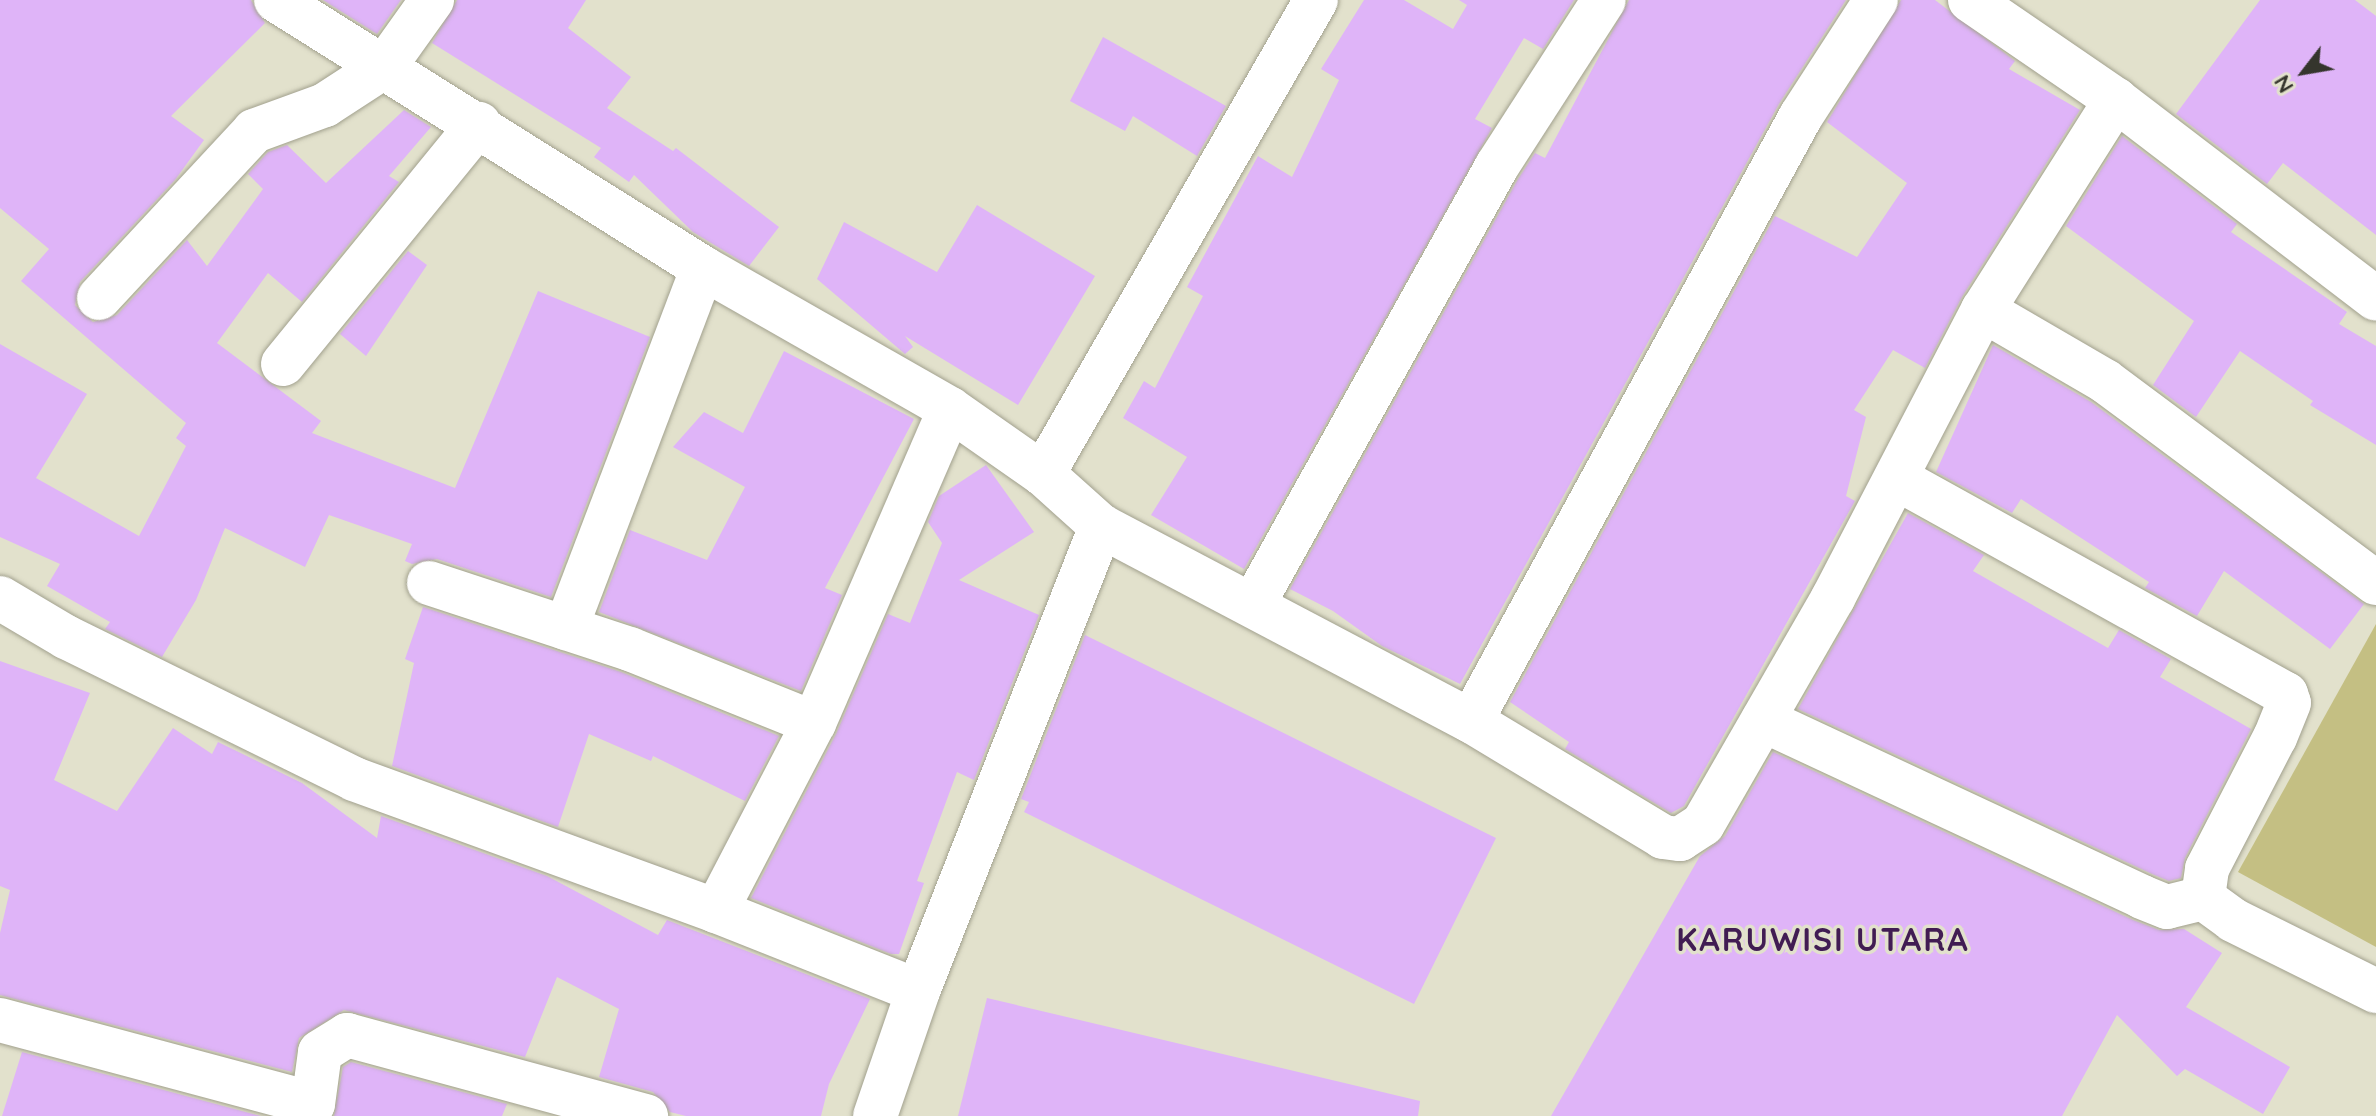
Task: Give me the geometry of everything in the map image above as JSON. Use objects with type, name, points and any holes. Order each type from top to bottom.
[{"type":"street","points":[[276,0],[479,124],[703,268],[950,409],[1043,474],[1101,526],[1254,603],[1471,721],[1663,837],[1680,839],[1703,824],[1896,478],[1983,310],[2116,100]]},
{"type":"street","points":[[99,298],[254,131],[325,105],[385,66],[432,0]]},
{"type":"street","points":[[1043,474],[1316,0]]},
{"type":"street","points":[[1254,603],[1497,166],[1604,0]]},
{"type":"street","points":[[1471,721],[1801,116],[1876,0]]},
{"type":"street","points":[[1970,0],[2116,100],[2376,299]]},
{"type":"street","points":[[283,364],[479,124]]},
{"type":"street","points":[[566,628],[703,268]]},
{"type":"street","points":[[1983,310],[2105,381],[2376,583]]},
{"type":"street","points":[[716,911],[814,723],[950,409]]},
{"type":"street","points":[[1896,478],[2286,694],[2289,703],[2275,737],[2207,869],[2203,898]]},
{"type":"street","points":[[875,1116],[918,991],[1101,526]]},
{"type":"street","points":[[429,583],[566,628],[814,723]]},
{"type":"street","points":[[0,598],[66,637],[354,779],[716,911],[918,991]]},
{"type":"street","points":[[1763,720],[2142,897],[2167,907],[2203,898]]},
{"type":"street","points":[[2203,898],[2233,920],[2376,991]]},
{"type":"street","points":[[0,1020],[312,1110],[320,1052],[347,1035],[646,1116]]},
{"type":"shaded area","points":[[2376,624],[2376,947],[2238,872]]},
{"type":"building","points":[[0,0],[251,0],[265,23],[171,116],[204,140],[175,180],[80,282],[75,305],[93,322],[117,315],[187,240],[207,266],[263,189],[248,174],[268,152],[287,145],[326,183],[404,110],[431,127],[389,176],[399,182],[302,302],[268,273],[217,343],[321,421],[312,433],[455,488],[538,291],[650,337],[551,597],[437,559],[412,564],[405,561],[412,544],[329,515],[305,567],[225,528],[196,600],[162,657],[105,629],[110,622],[47,586],[60,564],[0,537],[0,344],[87,394],[36,478],[139,536],[186,446],[176,438],[186,423],[21,281],[49,249],[0,208]]},
{"type":"building","points":[[323,0],[401,0],[377,34]]},
{"type":"building","points":[[457,0],[586,0],[568,28],[631,77],[607,108],[673,151],[676,148],[779,227],[749,266],[693,232],[634,175],[629,182],[594,157],[601,148],[432,43]]},
{"type":"building","points":[[1364,0],[1404,0],[1453,29],[1467,5],[1459,0],[1574,0],[1543,49],[1524,38],[1475,119],[1492,128],[1244,569],[1151,515],[1187,457],[1123,418],[1144,381],[1155,388],[1203,296],[1187,287],[1258,156],[1292,177],[1339,80],[1321,69]]},
{"type":"building","points":[[1629,0],[1846,0],[1779,104],[1460,684],[1382,646],[1333,611],[1290,589],[1518,179],[1535,153],[1545,158]]},
{"type":"building","points":[[1901,0],[1935,0],[2015,61],[2009,69],[2080,110],[1962,297],[1925,368],[1893,350],[1854,410],[1866,417],[1846,496],[1855,501],[1684,806],[1671,813],[1565,749],[1569,742],[1510,702],[1775,216],[1857,257],[1907,183],[1827,122]]},
{"type":"building","points":[[2260,0],[2355,0],[2376,16],[2376,235],[2283,163],[2267,184],[2176,114]]},
{"type":"building","points":[[1103,37],[1226,106],[1197,156],[1133,116],[1125,131],[1070,101]]},
{"type":"building","points":[[2122,136],[2237,224],[2231,232],[2347,312],[2339,324],[2376,346],[2376,445],[2310,405],[2313,401],[2240,351],[2196,417],[2153,385],[2194,321],[2066,226]]},
{"type":"building","points":[[977,205],[1095,276],[1018,405],[905,336],[913,347],[905,354],[817,279],[844,222],[937,272]]},
{"type":"building","points":[[408,251],[427,265],[366,356],[340,334]]},
{"type":"building","points":[[1993,345],[2091,402],[2364,604],[2330,649],[2224,571],[2197,616],[2145,588],[2149,582],[2021,499],[2012,513],[1936,472]]},
{"type":"building","points":[[784,351],[914,419],[825,588],[842,595],[801,691],[599,612],[630,530],[707,560],[745,487],[673,447],[704,412],[743,433]]},
{"type":"building","points":[[986,465],[1034,532],[959,580],[1039,615],[974,780],[957,772],[917,881],[924,883],[899,954],[891,954],[751,898],[836,734],[888,614],[910,623],[942,543],[928,522],[939,496]]},
{"type":"building","points":[[1908,513],[1984,555],[1973,571],[2108,648],[2119,630],[2171,659],[2160,677],[2251,729],[2185,858],[2181,878],[2169,881],[2152,874],[1798,709]]},
{"type":"building","points":[[423,607],[621,672],[779,736],[745,801],[653,756],[651,761],[589,734],[558,827],[392,766],[414,663],[405,659]]},
{"type":"building","points":[[1085,635],[1496,838],[1414,1004],[1024,812],[1029,802],[1021,799]]},
{"type":"building","points":[[0,661],[90,693],[54,780],[117,811],[173,728],[212,754],[218,742],[302,783],[377,838],[381,816],[547,876],[658,935],[667,920],[870,999],[829,1084],[821,1116],[686,1116],[670,1112],[653,1092],[599,1077],[619,1009],[557,977],[525,1057],[344,1010],[299,1038],[292,1072],[0,995],[0,933],[10,890],[0,886]]},
{"type":"building","points":[[1773,752],[2133,920],[2159,930],[2184,929],[2222,953],[2186,1007],[2290,1067],[2263,1114],[2185,1069],[2177,1076],[2117,1015],[2062,1116],[1551,1116],[1700,856],[1725,836]]},
{"type":"building","points":[[987,998],[1420,1101],[1418,1116],[958,1116]]},
{"type":"building","points":[[22,1052],[261,1116],[2,1116]]},
{"type":"building","points":[[351,1062],[507,1104],[502,1116],[334,1116],[343,1067]]},
{"type":"district","name":"KARUWISI UTARA","points":[[1823,939]]}]
